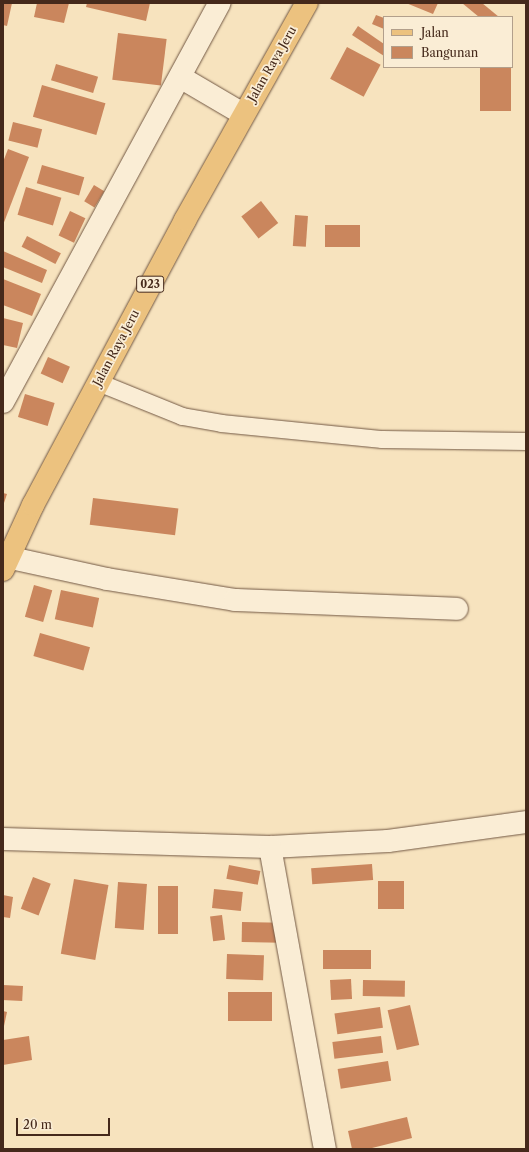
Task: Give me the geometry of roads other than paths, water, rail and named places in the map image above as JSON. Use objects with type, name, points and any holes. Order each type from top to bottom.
[{"type":"main road","name":"Jalan Raya Jeru","points":[[7,564],[33,505],[98,382],[243,114],[307,3]]},
{"type":"street","points":[[3,402],[220,3]]},
{"type":"street","points":[[180,77],[243,114]]},
{"type":"street","points":[[7,564],[235,600],[457,609]]},
{"type":"street","points":[[3,839],[270,847],[388,841],[526,822]]},
{"type":"street","points":[[270,847],[325,1149]]},
{"type":"lane","points":[[98,382],[182,416],[221,423],[382,439],[506,442],[526,441]]}]
